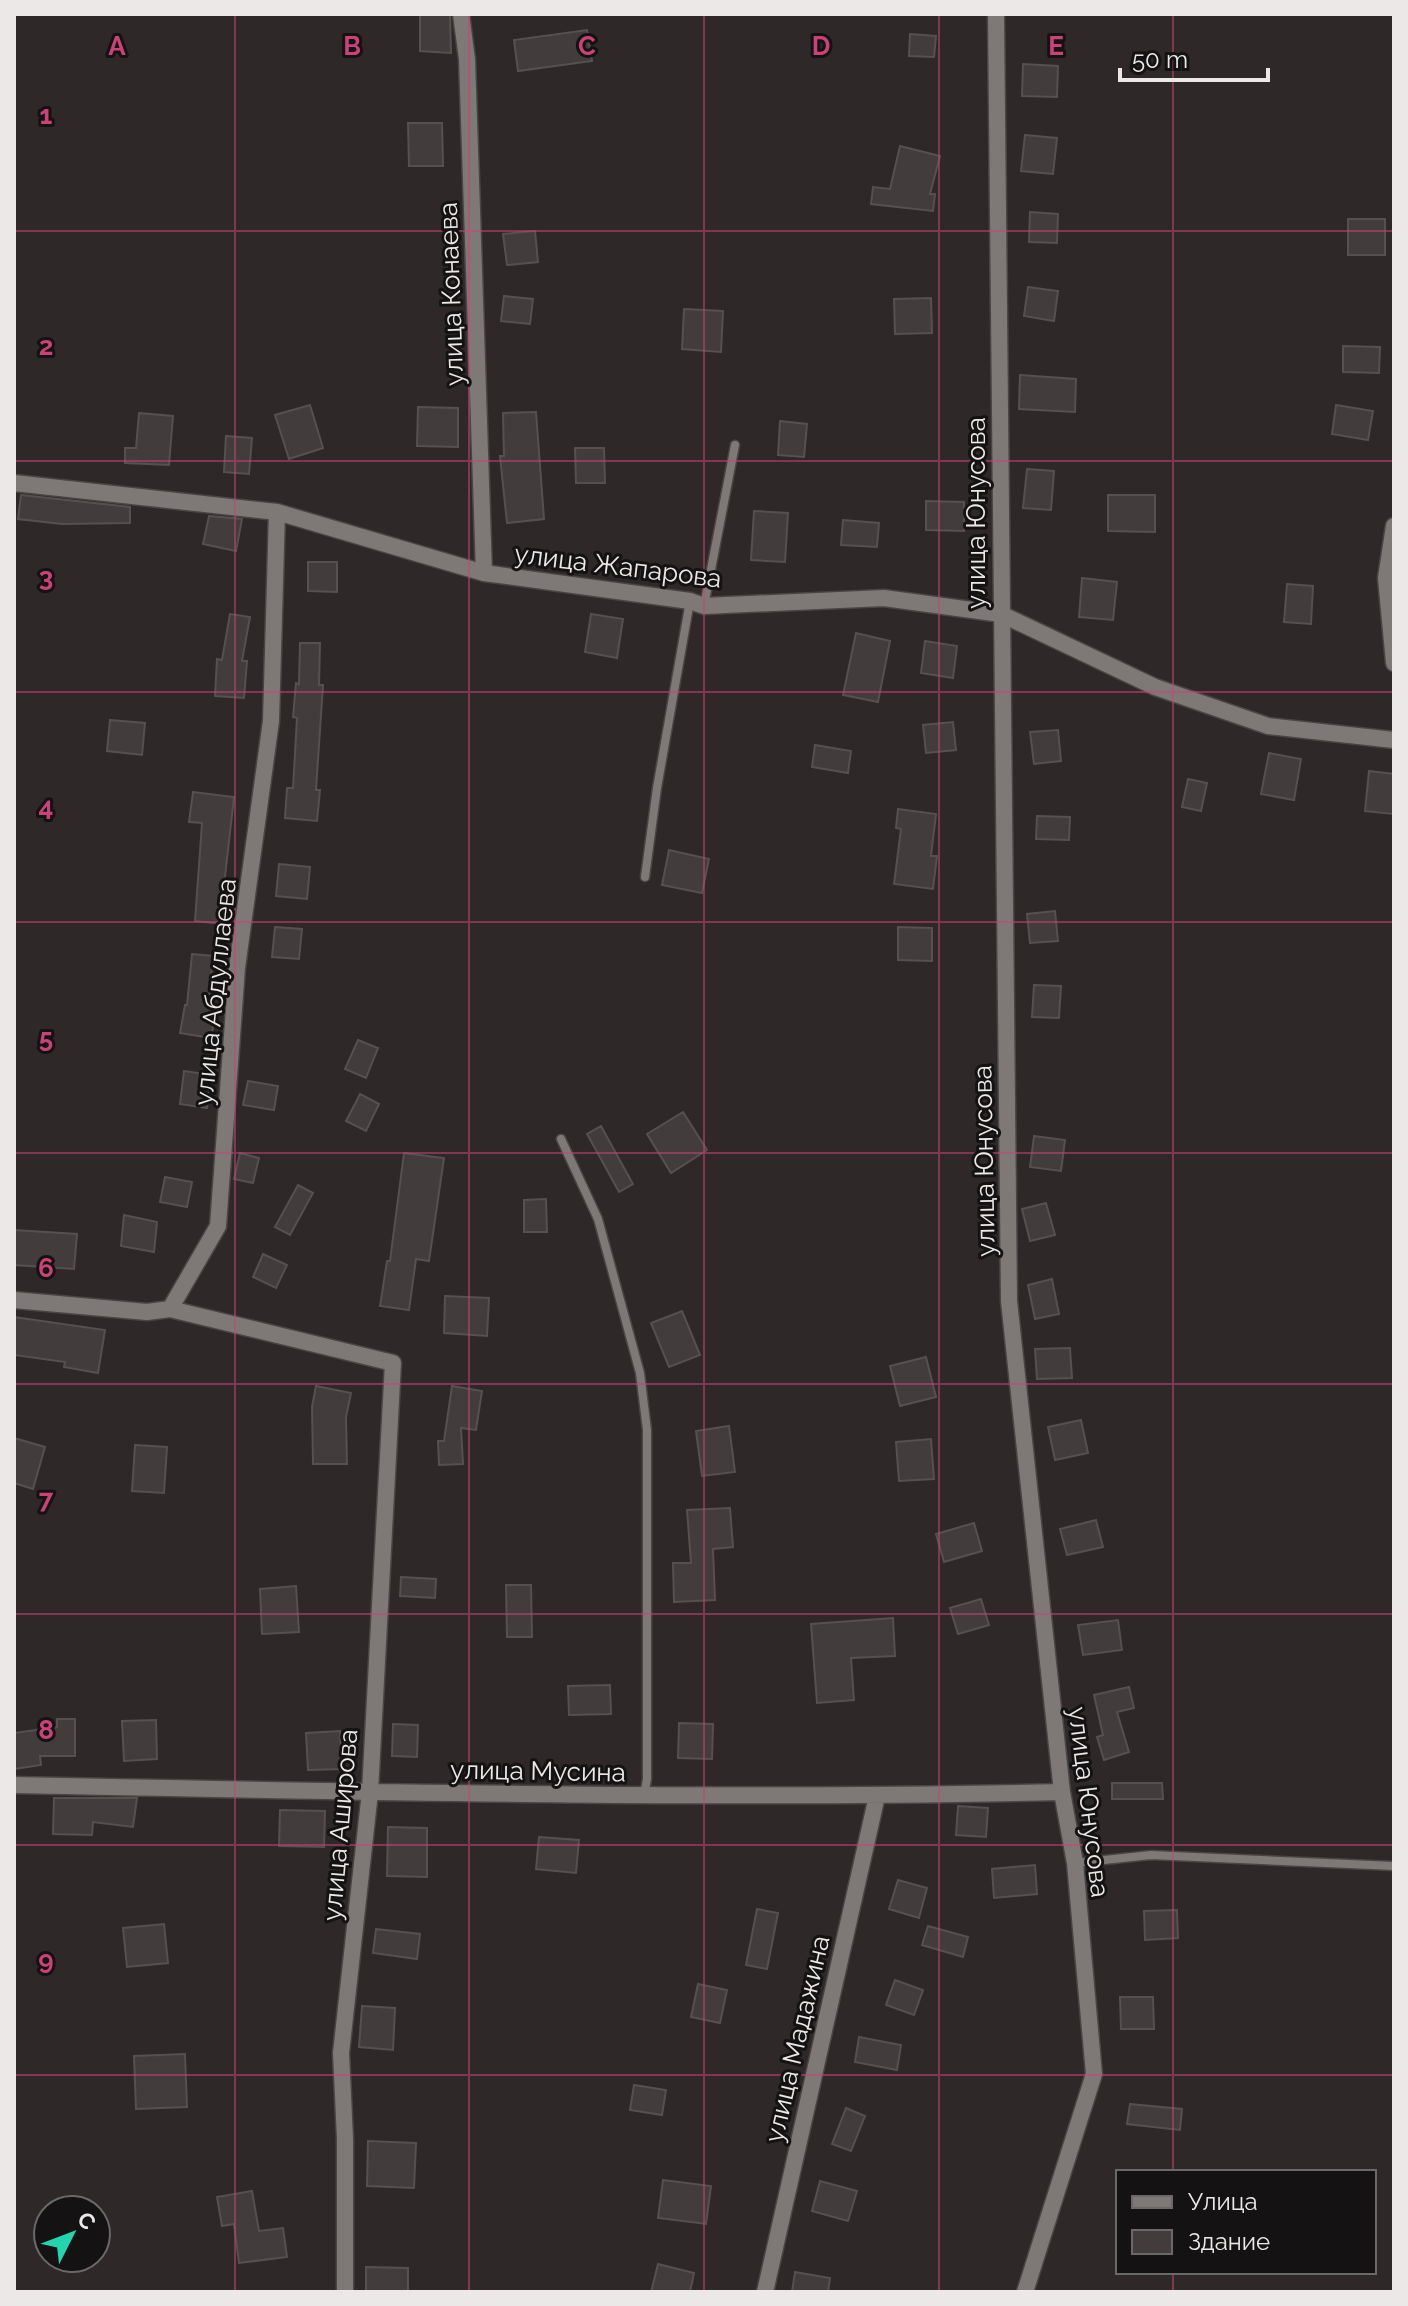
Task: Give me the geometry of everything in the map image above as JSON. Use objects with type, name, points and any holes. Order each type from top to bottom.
[{"type":"street","name":"улица Конаева","points":[[461,14],[467,59],[484,573]]},
{"type":"street","name":"улица Юнусова","points":[[996,14],[1009,1301],[1062,1792],[1075,1863],[1094,2074],[1025,2292]]},
{"type":"street","name":"улица Жапарова","points":[[14,483],[277,512],[484,573],[697,604],[884,598],[1001,614],[1155,687],[1268,726],[1394,740]]},
{"type":"street","name":"улица Абдуллаева","points":[[170,1309],[218,1226],[237,968],[271,721],[277,512]]},
{"type":"street","points":[[1394,526],[1386,578],[1394,663]]},
{"type":"street","points":[[14,1300],[147,1312],[170,1309]]},
{"type":"street","name":"улица Аширова","points":[[170,1309],[393,1363],[370,1792],[341,2053],[345,2139],[345,2292]]},
{"type":"street","name":"улица Мусина","points":[[14,1785],[644,1796],[1062,1792]]},
{"type":"street","name":"улица Мадажина","points":[[765,2292],[877,1796]]},
{"type":"lane","points":[[645,877],[657,788],[735,445]]},
{"type":"lane","points":[[561,1139],[598,1219],[640,1373],[647,1430],[647,1779],[644,1796]]},
{"type":"lane","points":[[1075,1863],[1151,1855],[1394,1866]]},
{"type":"building","points":[[420,14],[450,14],[451,53],[420,51]]},
{"type":"building","points":[[587,30],[592,61],[518,71],[514,40]]},
{"type":"building","points":[[910,34],[936,36],[934,57],[909,56]]},
{"type":"building","points":[[1023,64],[1058,66],[1057,97],[1022,96]]},
{"type":"building","points":[[408,123],[442,123],[443,166],[409,166]]},
{"type":"building","points":[[1025,135],[1057,138],[1053,174],[1021,171]]},
{"type":"building","points":[[900,146],[940,156],[930,194],[935,194],[933,211],[871,204],[873,187],[890,189]]},
{"type":"building","points":[[1030,212],[1058,214],[1057,243],[1029,242]]},
{"type":"building","points":[[1348,219],[1385,219],[1385,255],[1348,255]]},
{"type":"building","points":[[535,231],[538,262],[507,265],[503,234]]},
{"type":"building","points":[[1028,287],[1058,291],[1054,321],[1024,316]]},
{"type":"building","points":[[504,296],[533,299],[530,324],[501,321]]},
{"type":"building","points":[[931,298],[932,333],[895,334],[894,299]]},
{"type":"building","points":[[684,309],[723,311],[721,352],[682,349]]},
{"type":"building","points":[[1343,346],[1380,347],[1379,373],[1343,372]]},
{"type":"building","points":[[1020,375],[1076,379],[1075,412],[1019,409]]},
{"type":"building","points":[[310,405],[323,448],[289,459],[275,415]]},
{"type":"building","points":[[1336,405],[1373,411],[1368,440],[1332,434]]},
{"type":"building","points":[[418,407],[458,408],[458,447],[417,446]]},
{"type":"building","points":[[536,412],[544,519],[507,523],[500,456],[504,456],[503,413]]},
{"type":"building","points":[[139,413],[173,416],[169,465],[125,463],[125,448],[136,448]]},
{"type":"building","points":[[780,421],[807,424],[804,457],[778,455]]},
{"type":"building","points":[[226,436],[252,438],[249,474],[224,472]]},
{"type":"building","points":[[575,448],[604,448],[605,483],[576,483]]},
{"type":"building","points":[[1027,469],[1054,471],[1051,510],[1023,508]]},
{"type":"building","points":[[21,495],[130,507],[130,523],[62,524],[18,519]]},
{"type":"building","points":[[1108,495],[1155,495],[1155,532],[1108,531]]},
{"type":"building","points":[[926,501],[964,502],[964,531],[926,530]]},
{"type":"building","points":[[754,511],[788,513],[785,562],[751,560]]},
{"type":"building","points":[[209,516],[242,519],[236,551],[203,544]]},
{"type":"building","points":[[843,520],[879,523],[877,547],[841,545]]},
{"type":"building","points":[[308,562],[337,562],[337,592],[308,591]]},
{"type":"building","points":[[1082,578],[1117,582],[1113,620],[1079,617]]},
{"type":"building","points":[[1287,584],[1313,586],[1311,624],[1284,622]]},
{"type":"building","points":[[230,614],[250,617],[242,661],[247,661],[244,698],[215,696],[217,659],[222,660]]},
{"type":"building","points":[[591,614],[623,619],[617,658],[585,652]]},
{"type":"building","points":[[856,633],[890,641],[878,702],[843,695]]},
{"type":"building","points":[[925,641],[957,646],[953,678],[921,673]]},
{"type":"building","points":[[300,643],[320,643],[319,685],[323,685],[317,821],[285,818],[287,788],[293,788],[297,718],[293,717],[296,683],[299,684]]},
{"type":"building","points":[[110,720],[145,723],[142,755],[107,751]]},
{"type":"building","points":[[953,722],[956,750],[926,753],[923,725]]},
{"type":"building","points":[[1058,730],[1061,761],[1034,764],[1030,732]]},
{"type":"building","points":[[815,745],[851,751],[848,773],[812,767]]},
{"type":"building","points":[[1269,753],[1301,759],[1294,800],[1261,794]]},
{"type":"building","points":[[1369,771],[1394,774],[1394,814],[1365,811]]},
{"type":"building","points":[[1188,779],[1207,783],[1201,811],[1182,807]]},
{"type":"building","points":[[193,792],[234,797],[223,894],[223,924],[195,921],[202,823],[189,822]]},
{"type":"building","points":[[898,809],[936,814],[931,856],[937,856],[933,889],[894,884],[901,829],[896,828]]},
{"type":"building","points":[[1037,816],[1070,817],[1069,840],[1036,839]]},
{"type":"building","points":[[669,850],[709,859],[702,893],[662,885]]},
{"type":"building","points":[[279,864],[310,867],[307,899],[276,896]]},
{"type":"building","points":[[1055,911],[1058,941],[1030,943],[1027,914]]},
{"type":"building","points":[[275,927],[302,929],[299,959],[272,957]]},
{"type":"building","points":[[898,927],[932,928],[932,961],[898,960]]},
{"type":"building","points":[[192,954],[213,956],[208,1009],[216,1010],[211,1038],[180,1033],[187,1005]]},
{"type":"building","points":[[1034,985],[1061,986],[1059,1018],[1032,1017]]},
{"type":"building","points":[[358,1040],[378,1048],[366,1078],[345,1069]]},
{"type":"building","points":[[184,1071],[212,1075],[207,1108],[180,1104]]},
{"type":"building","points":[[248,1081],[278,1086],[274,1110],[243,1105]]},
{"type":"building","points":[[360,1094],[379,1104],[366,1131],[346,1121]]},
{"type":"building","points":[[683,1112],[707,1150],[671,1173],[647,1134]]},
{"type":"building","points":[[601,1126],[633,1184],[619,1192],[587,1134]]},
{"type":"building","points":[[1034,1136],[1065,1140],[1061,1171],[1030,1167]]},
{"type":"building","points":[[240,1153],[259,1158],[253,1183],[234,1179]]},
{"type":"building","points":[[404,1153],[444,1158],[429,1261],[416,1259],[409,1310],[380,1306],[387,1261],[390,1261]]},
{"type":"building","points":[[165,1177],[192,1182],[187,1207],[160,1202]]},
{"type":"building","points":[[298,1185],[313,1193],[290,1235],[275,1227]]},
{"type":"building","points":[[546,1199],[547,1232],[524,1232],[524,1200]]},
{"type":"building","points":[[1046,1203],[1055,1235],[1030,1241],[1022,1209]]},
{"type":"building","points":[[124,1215],[157,1222],[154,1252],[121,1246]]},
{"type":"building","points":[[14,1230],[77,1234],[74,1269],[14,1265]]},
{"type":"building","points":[[263,1254],[287,1265],[276,1288],[253,1277]]},
{"type":"building","points":[[1052,1279],[1059,1314],[1035,1319],[1028,1285]]},
{"type":"building","points":[[445,1296],[489,1298],[487,1336],[444,1333]]},
{"type":"building","points":[[682,1311],[700,1355],[669,1367],[651,1323]]},
{"type":"building","points":[[14,1317],[105,1330],[98,1373],[64,1367],[65,1362],[14,1355]]},
{"type":"building","points":[[1070,1348],[1072,1378],[1037,1379],[1035,1349]]},
{"type":"building","points":[[926,1357],[936,1397],[900,1406],[890,1366]]},
{"type":"building","points":[[316,1386],[351,1393],[346,1417],[347,1464],[313,1464],[312,1407]]},
{"type":"building","points":[[452,1386],[482,1391],[476,1430],[461,1428],[463,1464],[439,1465],[438,1441],[444,1441]]},
{"type":"building","points":[[1081,1420],[1088,1453],[1055,1460],[1048,1427]]},
{"type":"building","points":[[729,1426],[735,1472],[702,1476],[696,1431]]},
{"type":"building","points":[[14,1438],[45,1447],[33,1489],[14,1483]]},
{"type":"building","points":[[931,1439],[934,1479],[899,1481],[896,1442]]},
{"type":"building","points":[[135,1445],[167,1447],[164,1493],[132,1491]]},
{"type":"building","points":[[730,1508],[733,1547],[713,1549],[715,1600],[674,1602],[673,1563],[691,1563],[687,1510]]},
{"type":"building","points":[[1096,1520],[1103,1547],[1067,1555],[1060,1529]]},
{"type":"building","points":[[974,1523],[982,1551],[944,1562],[936,1534]]},
{"type":"building","points":[[401,1577],[436,1579],[435,1598],[400,1596]]},
{"type":"building","points":[[506,1585],[531,1585],[532,1637],[507,1637]]},
{"type":"building","points":[[296,1586],[299,1632],[262,1634],[260,1589]]},
{"type":"building","points":[[981,1599],[989,1625],[958,1634],[950,1608]]},
{"type":"building","points":[[893,1618],[895,1656],[851,1658],[854,1700],[817,1703],[811,1624]]},
{"type":"building","points":[[1118,1620],[1122,1650],[1083,1655],[1078,1625]]},
{"type":"building","points":[[610,1685],[611,1714],[569,1715],[568,1686]]},
{"type":"building","points":[[1129,1687],[1134,1708],[1117,1712],[1129,1752],[1104,1760],[1097,1737],[1103,1735],[1094,1695]]},
{"type":"building","points":[[57,1719],[75,1719],[75,1756],[40,1756],[41,1765],[14,1769],[14,1733],[57,1727]]},
{"type":"building","points":[[156,1720],[157,1759],[124,1761],[122,1721]]},
{"type":"building","points":[[679,1723],[713,1724],[712,1759],[678,1758]]},
{"type":"building","points":[[393,1724],[418,1725],[417,1757],[392,1756]]},
{"type":"building","points":[[340,1731],[342,1769],[308,1770],[306,1733]]},
{"type":"building","points":[[1112,1783],[1162,1783],[1163,1799],[1112,1799]]},
{"type":"building","points":[[54,1798],[137,1798],[133,1827],[93,1822],[92,1835],[53,1834]]},
{"type":"building","points":[[958,1806],[988,1808],[986,1837],[956,1835]]},
{"type":"building","points":[[280,1810],[325,1811],[324,1847],[279,1846]]},
{"type":"building","points":[[388,1827],[427,1828],[427,1877],[387,1876]]},
{"type":"building","points":[[539,1837],[579,1840],[576,1873],[536,1869]]},
{"type":"building","points":[[1035,1865],[1037,1894],[994,1898],[992,1869]]},
{"type":"building","points":[[898,1880],[927,1888],[919,1918],[889,1909]]},
{"type":"building","points":[[757,1909],[778,1913],[767,1969],[746,1965]]},
{"type":"building","points":[[1177,1910],[1178,1938],[1145,1940],[1144,1911]]},
{"type":"building","points":[[164,1924],[168,1963],[127,1967],[123,1928]]},
{"type":"building","points":[[928,1926],[968,1937],[963,1957],[922,1945]]},
{"type":"building","points":[[376,1929],[420,1934],[417,1959],[373,1953]]},
{"type":"building","points":[[895,1980],[923,1990],[914,2015],[886,2005]]},
{"type":"building","points":[[698,1984],[727,1990],[720,2023],[691,2017]]},
{"type":"building","points":[[1120,1997],[1153,1997],[1154,2029],[1121,2029]]},
{"type":"building","points":[[362,2006],[395,2008],[393,2050],[359,2047]]},
{"type":"building","points":[[859,2037],[901,2045],[897,2070],[855,2062]]},
{"type":"building","points":[[185,2054],[187,2107],[136,2109],[134,2056]]},
{"type":"building","points":[[634,2085],[666,2090],[662,2115],[630,2110]]},
{"type":"building","points":[[1130,2104],[1182,2109],[1180,2130],[1127,2124]]},
{"type":"building","points":[[846,2108],[865,2116],[851,2151],[832,2144]]},
{"type":"building","points":[[368,2141],[416,2143],[414,2188],[367,2186]]},
{"type":"building","points":[[663,2180],[711,2186],[706,2224],[658,2218]]},
{"type":"building","points":[[820,2181],[857,2191],[848,2221],[812,2211]]},
{"type":"building","points":[[252,2191],[259,2231],[283,2228],[287,2257],[239,2263],[234,2224],[222,2226],[217,2197]]},
{"type":"building","points":[[658,2264],[694,2273],[690,2292],[651,2292]]},
{"type":"building","points":[[366,2267],[408,2268],[408,2292],[366,2292]]},
{"type":"building","points":[[795,2272],[830,2278],[828,2292],[792,2292]]}]
